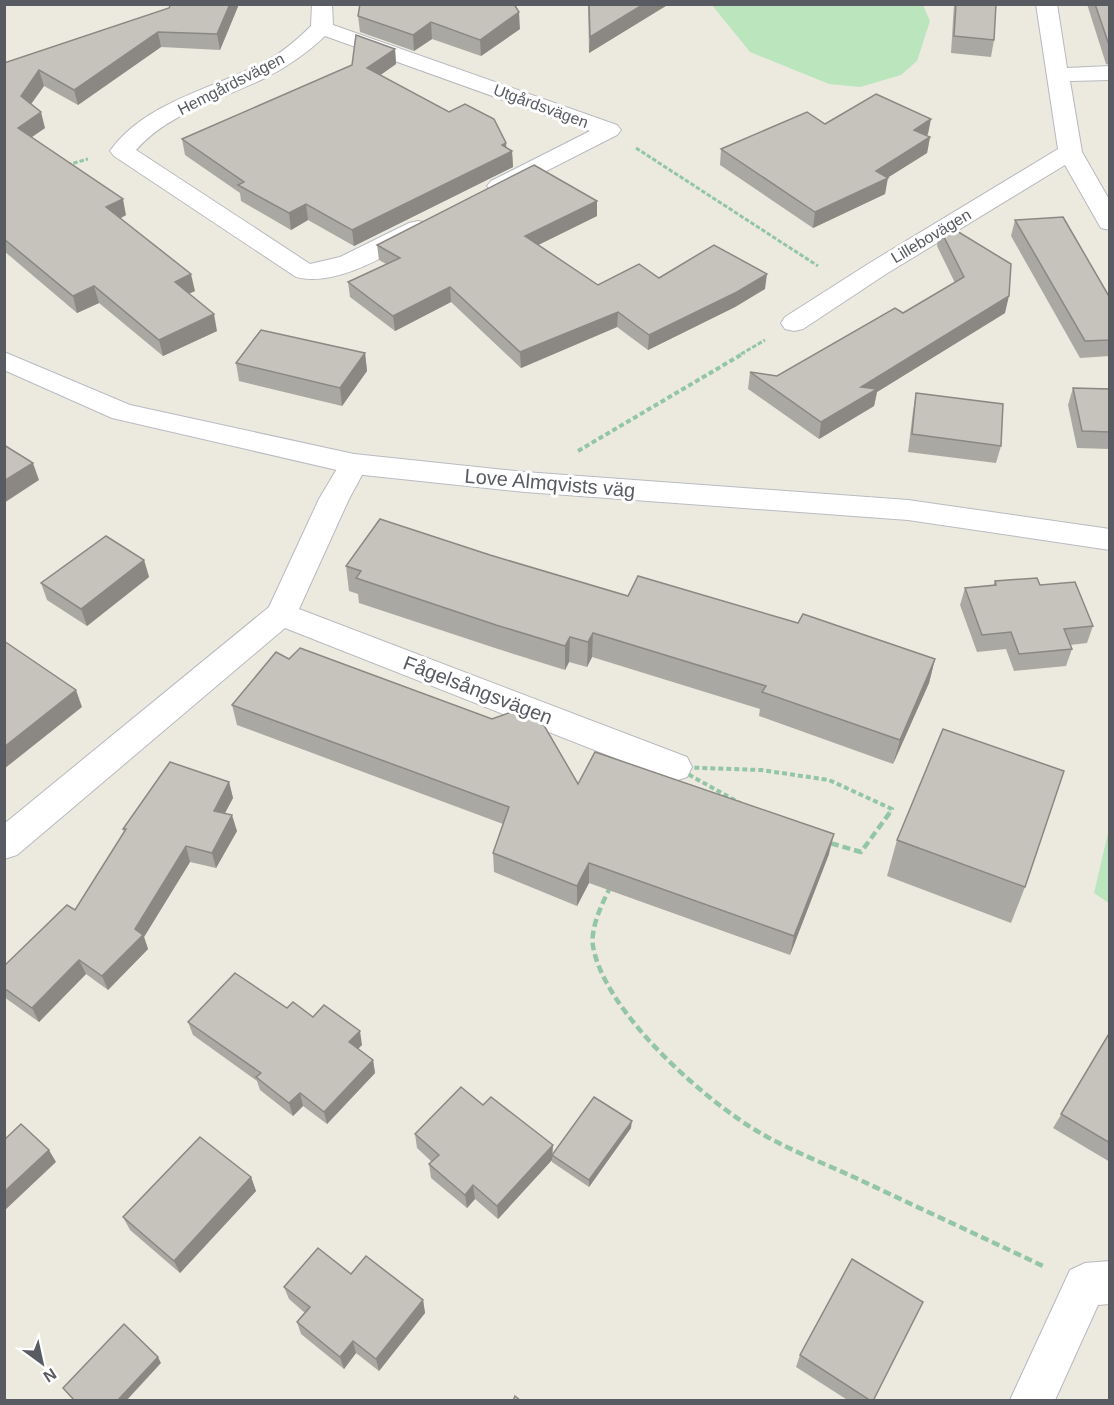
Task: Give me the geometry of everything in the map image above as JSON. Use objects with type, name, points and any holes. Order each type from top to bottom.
[{"type":"street","points":[[1046,4],[1070,152],[1110,223]]},
{"type":"street","name":"Utgårdsvägen","points":[[322,16],[609,130]]},
{"type":"street","name":"Hemgårdsvägen","points":[[122,151],[130,138],[152,123],[275,65],[300,48],[322,16]]},
{"type":"street","points":[[1059,75],[1110,73]]},
{"type":"street","name":"Utgårdsvägen","points":[[481,195],[609,130]]},
{"type":"street","points":[[122,151],[305,272],[325,272],[343,266],[439,217]]},
{"type":"street","name":"Lillebovägen","points":[[794,323],[849,286],[1070,152]]},
{"type":"street","name":"Love Almqvists väg","points":[[4,360],[122,412],[354,464],[525,482],[908,510],[1110,540]]},
{"type":"street","points":[[4,845],[281,614],[334,499],[354,464]]},
{"type":"street","name":"Fågelsångsvägen","points":[[281,614],[673,772]]},
{"type":"street","points":[[1032,1401],[1097,1284]]},
{"type":"path","points":[[609,130],[849,286]]},
{"type":"path","points":[[57,167],[122,151]]},
{"type":"path","points":[[525,482],[794,323]]},
{"type":"path","points":[[761,770],[830,780],[892,809],[861,852],[792,832],[673,772],[761,770]]},
{"type":"path","points":[[615,879],[599,910],[592,944],[601,972],[627,1016],[668,1059],[718,1105],[762,1134],[1097,1284]]},
{"type":"green space","points":[[712,5],[923,5],[930,21],[917,61],[901,75],[860,87],[829,84],[750,52]]},
{"type":"green space","points":[[1109,829],[1109,903],[1094,893]]},
{"type":"building","points":[[171,4],[230,4],[217,34],[158,32],[74,90],[39,70],[21,96],[41,112],[18,128],[123,199],[106,207],[191,274],[175,282],[214,314],[159,340],[94,286],[73,296],[4,239],[4,63],[169,8]]},
{"type":"building","points":[[360,4],[514,4],[519,12],[480,40],[431,22],[413,35],[358,16]]},
{"type":"building","points":[[589,4],[644,4],[590,37]]},
{"type":"building","points":[[956,4],[996,4],[994,40],[954,36]]},
{"type":"building","points":[[1095,4],[1110,4],[1110,48]]},
{"type":"building","points":[[356,35],[395,49],[367,68],[449,112],[465,104],[494,119],[506,143],[502,145],[512,151],[352,230],[306,204],[289,213],[238,185],[244,182],[182,139],[352,65]]},
{"type":"building","points":[[876,94],[931,119],[914,130],[930,137],[876,171],[888,178],[815,212],[721,149],[807,112],[825,124]]},
{"type":"building","points":[[534,165],[597,201],[525,236],[598,285],[639,264],[659,278],[714,245],[767,274],[737,292],[649,335],[618,312],[520,352],[450,287],[393,316],[348,282],[400,258],[377,245]]},
{"type":"building","points":[[1063,217],[1110,298],[1110,340],[1085,341],[1015,220]]},
{"type":"building","points":[[947,225],[1011,264],[1009,296],[861,387],[877,389],[821,422],[750,372],[777,376],[895,308],[903,313],[964,277],[940,229]]},
{"type":"building","points":[[261,330],[365,353],[340,388],[236,363]]},
{"type":"building","points":[[1073,388],[1110,389],[1110,432],[1082,431]]},
{"type":"building","points":[[916,393],[1003,404],[1001,446],[912,434]]},
{"type":"building","points":[[4,445],[33,463],[4,481]]},
{"type":"building","points":[[380,519],[628,596],[638,576],[798,623],[803,614],[935,659],[900,740],[762,692],[766,686],[593,633],[588,642],[570,637],[565,646],[356,578],[361,571],[346,566]]},
{"type":"building","points":[[106,536],[144,560],[81,609],[41,583]]},
{"type":"building","points":[[1037,578],[1040,585],[1075,582],[1093,626],[1064,629],[1072,649],[1019,654],[1011,632],[982,635],[965,588],[996,585],[995,581]]},
{"type":"building","points":[[4,641],[76,690],[4,747]]},
{"type":"building","points":[[300,648],[492,719],[528,706],[534,708],[578,784],[595,752],[834,834],[794,936],[589,863],[577,886],[493,853],[509,807],[232,705],[276,652],[289,659]]},
{"type":"building","points":[[943,729],[1064,771],[1025,887],[897,840]]},
{"type":"building","points":[[170,762],[229,782],[214,811],[232,815],[212,853],[186,846],[135,929],[143,935],[102,976],[79,960],[32,1008],[4,988],[4,966],[67,905],[75,910],[126,829],[123,829]]},
{"type":"building","points":[[235,973],[287,1008],[293,1002],[313,1017],[324,1005],[360,1031],[349,1042],[373,1060],[324,1112],[300,1093],[289,1103],[256,1077],[261,1073],[188,1022]]},
{"type":"building","points":[[1110,1032],[1110,1143],[1061,1114]]},
{"type":"building","points":[[461,1087],[483,1105],[491,1097],[553,1145],[497,1206],[473,1185],[465,1195],[429,1164],[439,1155],[415,1134]]},
{"type":"building","points":[[594,1097],[632,1121],[589,1180],[552,1155]]},
{"type":"building","points":[[21,1124],[49,1150],[4,1192],[4,1140]]},
{"type":"building","points":[[200,1137],[251,1177],[174,1261],[123,1217]]},
{"type":"building","points":[[318,1248],[351,1274],[366,1256],[423,1300],[376,1359],[353,1341],[340,1357],[297,1322],[310,1307],[284,1287]]},
{"type":"building","points":[[852,1259],[923,1302],[873,1401],[800,1355]]},
{"type":"building","points":[[124,1324],[158,1357],[117,1401],[75,1401],[63,1388]]}]
